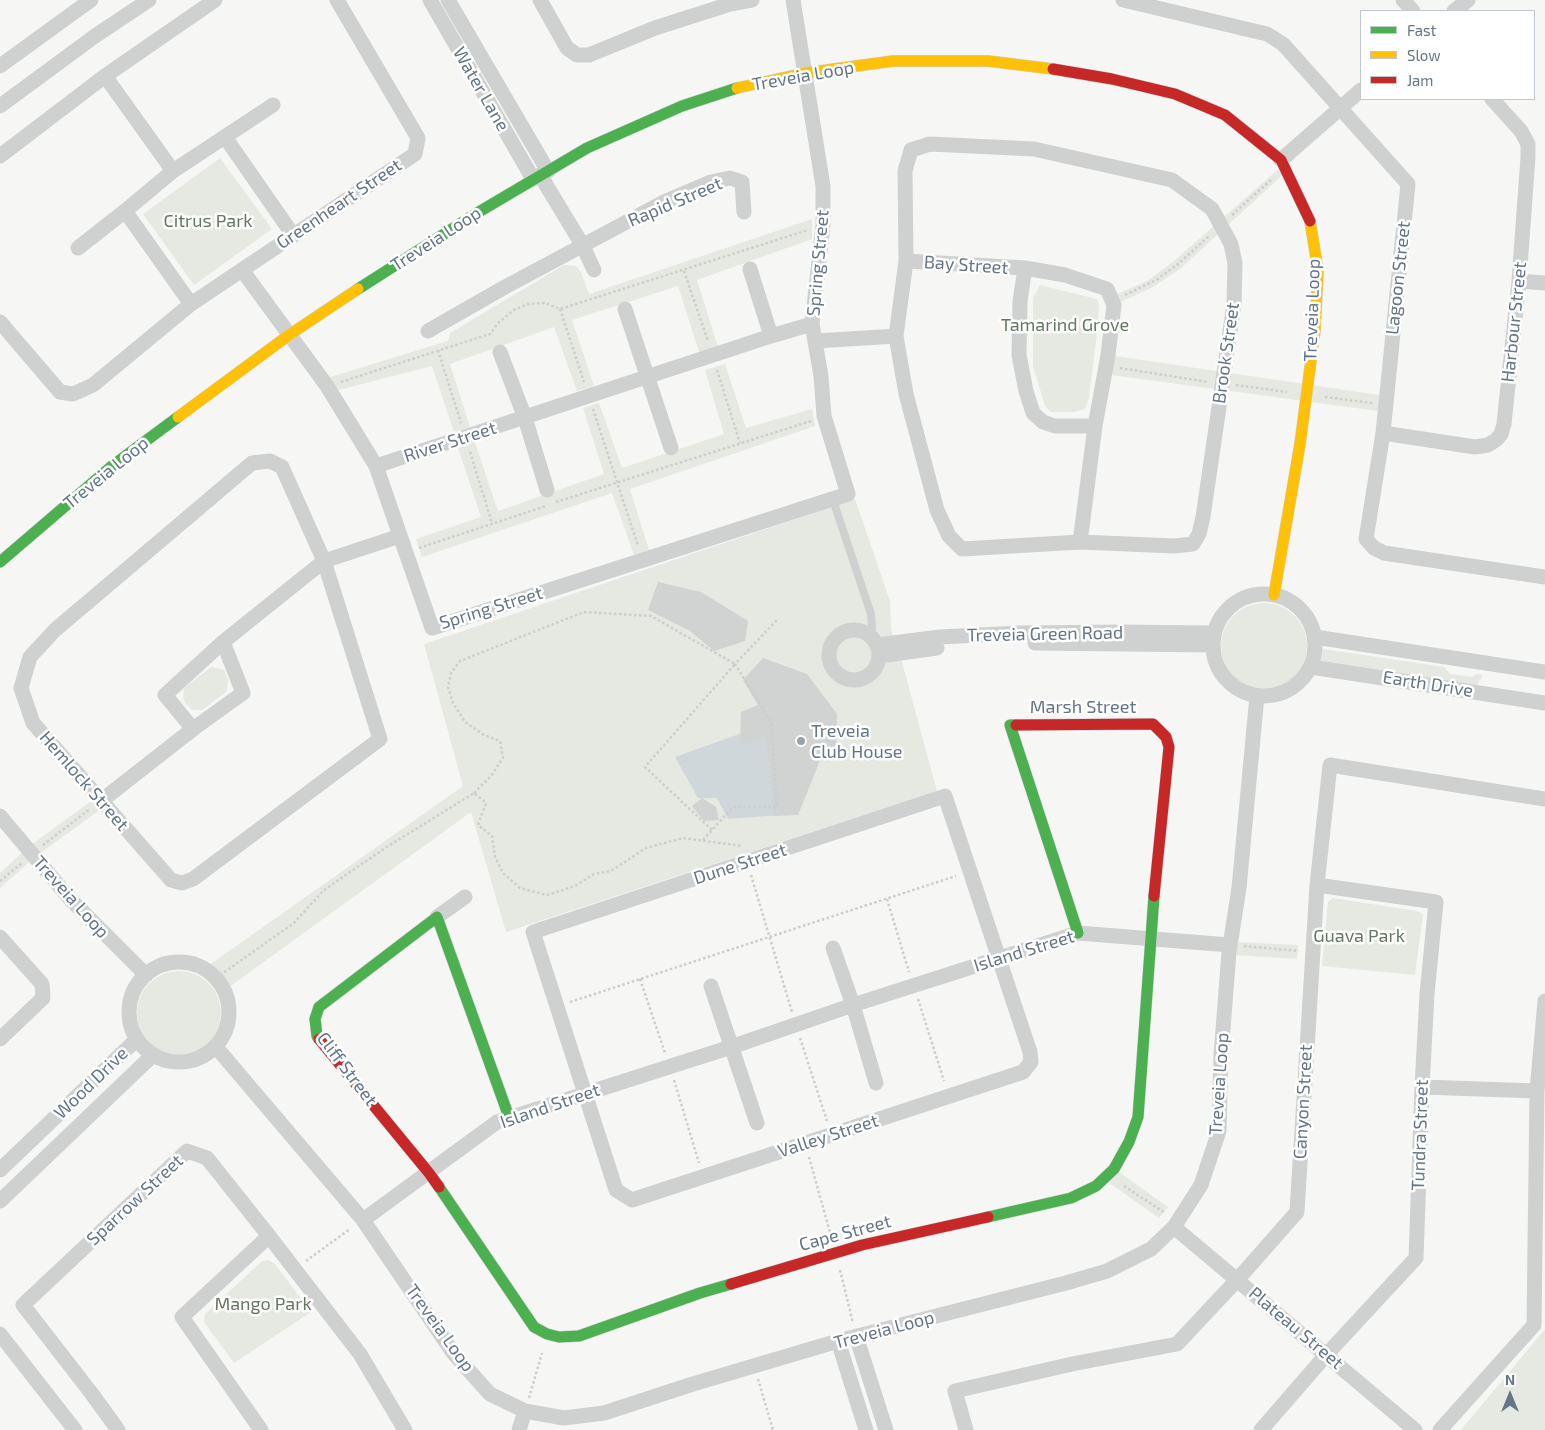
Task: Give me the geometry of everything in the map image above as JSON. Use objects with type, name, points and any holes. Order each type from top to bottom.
[{"type":"street","points":[[0,66],[91,0]]},
{"type":"street","points":[[0,106],[95,36],[149,0]]},
{"type":"street","points":[[0,156],[106,76],[215,0]]},
{"type":"street","name":"Greenheart Street","points":[[0,322],[60,392],[73,394],[93,385],[190,304],[415,154],[418,138],[337,0]]},
{"type":"street","name":"Water Lane","points":[[430,0],[540,175]]},
{"type":"street","name":"Water Lane","points":[[448,0],[540,175]]},
{"type":"street","points":[[540,0],[567,48],[577,55],[589,55],[655,28],[729,2],[752,0]]},
{"type":"street","name":"Spring Street","points":[[289,335],[327,386],[376,466],[432,628],[642,559],[835,507],[848,494],[824,416],[821,376],[812,324],[824,225],[823,186],[793,0]]},
{"type":"street","name":"Lagoon Street","points":[[1124,0],[1267,34],[1283,44],[1339,109],[1408,184],[1383,433],[1366,539],[1374,548],[1384,553],[1545,577]]},
{"type":"street","points":[[1403,0],[1413,10]]},
{"type":"street","points":[[1455,10],[1468,0]]},
{"type":"street","name":"Treveia Loop","points":[[0,562],[112,466],[289,335],[453,228],[587,148],[682,106],[737,88],[805,73],[893,61],[988,61],[1038,66],[1112,79],[1175,94],[1225,115],[1283,164],[1310,218],[1318,270],[1315,330],[1300,444],[1274,595]]},
{"type":"street","points":[[106,76],[173,172]]},
{"type":"street","points":[[1283,164],[1360,91]]},
{"type":"street","name":"Harbour Street","points":[[1383,433],[1475,447],[1488,445],[1501,434],[1504,424],[1519,281],[1528,144],[1521,131],[1493,100]]},
{"type":"street","points":[[78,248],[173,172],[273,105]]},
{"type":"street","points":[[225,138],[293,235]]},
{"type":"street","name":"Brook Street","points":[[930,144],[1034,149],[1172,180],[1212,209],[1230,244],[1235,263],[1234,304],[1203,517],[1199,534],[1193,544],[1174,546],[1080,542],[962,548],[949,536],[937,510],[906,394],[896,336],[906,261],[905,171],[911,150],[930,144]]},
{"type":"street","points":[[540,175],[583,246],[594,270]]},
{"type":"street","name":"Rapid Street","points":[[428,331],[505,287],[662,204],[711,182],[730,178],[742,182],[744,212]]},
{"type":"street","points":[[125,211],[190,304]]},
{"type":"street","name":"Bay Street","points":[[906,261],[1026,268],[1065,275],[1107,289],[1112,300]]},
{"type":"street","name":"Bay Street","points":[[1026,268],[1020,301],[1019,355],[1026,392],[1033,413],[1043,422],[1055,426],[1095,426]]},
{"type":"street","points":[[750,269],[771,336]]},
{"type":"street","points":[[242,270],[289,335]]},
{"type":"street","points":[[1519,281],[1545,283]]},
{"type":"street","points":[[1080,542],[1095,426],[1106,366],[1114,305],[1112,300]]},
{"type":"street","points":[[626,309],[671,448]]},
{"type":"street","name":"River Street","points":[[376,466],[812,324]]},
{"type":"street","points":[[816,341],[896,336]]},
{"type":"street","points":[[500,352],[525,418],[547,490]]},
{"type":"street","name":"Hemlock Street","points":[[270,461],[282,467],[324,561],[380,739],[193,879],[182,883],[171,880],[33,723],[21,688],[30,657],[55,630],[252,463],[270,461]]},
{"type":"street","points":[[193,729],[165,695],[223,642],[324,561],[400,536]]},
{"type":"street","points":[[1258,594],[1274,595],[1289,600],[1301,610],[1310,622],[1315,638],[1315,652],[1311,667],[1302,680],[1289,690],[1273,696],[1257,696],[1242,692],[1230,684],[1220,673],[1214,659],[1213,639],[1219,619],[1236,602],[1258,594]]},
{"type":"street","name":"Treveia Green Road","points":[[875,646],[940,637],[1019,633],[1120,632],[1213,639]]},
{"type":"street","name":"Earth Drive","points":[[1315,638],[1545,672]]},
{"type":"street","points":[[101,801],[193,729],[243,693],[223,642]]},
{"type":"street","name":"Earth Drive","points":[[1311,667],[1545,704]]},
{"type":"street","name":"Treveia Loop","points":[[216,1047],[363,1220],[454,1354],[490,1394],[525,1411],[564,1418],[604,1413],[693,1384],[838,1341],[1107,1271],[1151,1249],[1176,1224],[1201,1185],[1219,1131],[1221,1056],[1230,945],[1239,888],[1257,696]]},
{"type":"street","name":"Marsh Street","points":[[1078,933],[1010,725],[1153,724],[1166,737],[1169,747],[1150,938]]},
{"type":"street","name":"Canyon Street","points":[[966,1430],[955,1391],[1072,1364],[1177,1344],[1297,1212],[1316,885],[1330,765],[1545,799]]},
{"type":"street","name":"Dune Street","points":[[584,1093],[533,932],[945,796],[998,958]]},
{"type":"street","name":"Treveia Loop","points":[[0,816],[71,900],[146,975]]},
{"type":"street","name":"Tundra Street","points":[[1261,1430],[1327,1354],[1416,1258],[1427,994],[1436,902],[1316,885]]},
{"type":"street","name":"Cliff Street","points":[[430,1173],[317,1036],[314,1019],[319,1007],[465,897]]},
{"type":"street","points":[[437,917],[509,1117]]},
{"type":"street","name":"Island Street","points":[[363,1220],[430,1173],[497,1122],[509,1117],[731,1047],[998,958],[1078,933],[1230,945]]},
{"type":"street","points":[[0,937],[42,984],[43,998],[0,1038]]},
{"type":"street","name":"Cape Street","points":[[548,1334],[559,1337],[579,1336],[700,1293],[862,1244],[1070,1198],[1096,1186],[1114,1169],[1129,1142],[1138,1117],[1150,938]]},
{"type":"street","points":[[833,948],[853,1005],[876,1083]]},
{"type":"street","name":"Valley Street","points":[[584,1093],[616,1190],[632,1200],[704,1177],[1024,1072],[1030,1062],[1030,1052],[998,958]]},
{"type":"street","points":[[174,962],[189,963],[204,968],[216,978],[225,990],[229,1005],[229,1020],[224,1034],[216,1047],[197,1059],[174,1062],[153,1055],[137,1039],[132,1029],[130,1006],[138,984],[146,975],[159,966],[174,962]]},
{"type":"street","points":[[711,986],[756,1123]]},
{"type":"street","points":[[1440,1430],[1534,1325],[1537,1091],[1545,1001]]},
{"type":"street","name":"Wood Drive","points":[[0,1170],[137,1039]]},
{"type":"street","name":"Wood Drive","points":[[0,1201],[153,1055]]},
{"type":"street","points":[[1422,1087],[1537,1091]]},
{"type":"street","name":"Wood Drive","points":[[45,1128],[61,1142]]},
{"type":"street","name":"Sparrow Street","points":[[118,1430],[23,1305],[187,1151],[207,1158],[269,1236],[360,1354],[405,1430]]},
{"type":"street","points":[[430,1173],[534,1326],[548,1334]]},
{"type":"street","name":"Plateau Street","points":[[1176,1224],[1415,1430]]},
{"type":"street","points":[[259,1429],[182,1318],[269,1236]]},
{"type":"street","points":[[0,1334],[75,1430]]},
{"type":"street","points":[[856,1336],[886,1430]]},
{"type":"street","points":[[838,1341],[866,1430]]},
{"type":"street","points":[[519,1430],[525,1411]]},
{"type":"lane","name":"Treveia Green Road","points":[[835,507],[869,608],[875,646]]},
{"type":"path","points":[[1112,300],[1163,275],[1177,265],[1283,164]]},
{"type":"path","points":[[327,386],[490,334],[498,323],[514,310],[528,304],[546,303],[560,310],[824,225]]},
{"type":"path","points":[[560,310],[642,559]]},
{"type":"path","points":[[1106,366],[1223,384],[1386,405]]},
{"type":"path","points":[[406,553],[824,416]]},
{"type":"path","points":[[474,794],[491,776],[503,758],[500,741],[484,736],[465,722],[453,703],[448,687],[451,673],[460,661],[584,612],[651,616],[735,664],[771,722],[777,807],[733,807],[704,840]]},
{"type":"path","points":[[712,830],[645,767],[735,664],[778,619]]},
{"type":"path","points":[[0,882],[32,854],[101,801]]},
{"type":"path","points":[[556,1006],[970,871]]},
{"type":"path","points":[[1230,945],[1312,953]]},
{"type":"path","points":[[1108,1175],[1176,1224]]},
{"type":"path","points":[[295,1270],[363,1220]]},
{"type":"path","points":[[525,1411],[548,1334]]},
{"type":"path","points":[[754,1366],[773,1430]]},
{"type":"green space","name":"Citrus Park","points":[[220,158],[272,229],[194,285],[143,214]]},
{"type":"green space","points":[[1283,165],[1287,171],[1180,269],[1153,287],[1114,305],[1110,297],[1147,281],[1174,261]]},
{"type":"green space","points":[[812,219],[812,239],[697,280],[718,347],[699,352],[678,286],[572,320],[594,386],[577,391],[554,327],[450,364],[470,427],[454,432],[432,366],[335,391],[327,378],[448,341],[450,333],[564,265],[576,266],[581,272],[589,294]]},
{"type":"green space","name":"Tamarind Grove","points":[[1040,285],[1097,299],[1099,306],[1098,324],[1089,398],[1085,409],[1074,412],[1051,412],[1045,406],[1033,366],[1033,298]]},
{"type":"green space","points":[[1108,355],[1386,396],[1385,412],[1104,374]]},
{"type":"green space","points":[[725,364],[746,428],[812,409],[815,426],[630,489],[649,550],[634,555],[612,493],[422,557],[416,539],[481,517],[458,448],[475,442],[498,511],[604,474],[583,408],[599,403],[622,468],[724,434],[705,370]]},
{"type":"green space","points":[[855,499],[890,601],[891,629],[937,791],[506,932],[471,812],[225,990],[217,978],[205,968],[463,786],[424,644]]},
{"type":"green space","points":[[1256,603],[1272,603],[1281,606],[1295,615],[1304,629],[1307,646],[1304,663],[1295,677],[1281,686],[1272,689],[1256,689],[1240,682],[1228,670],[1221,654],[1221,638],[1228,622],[1240,610]]},
{"type":"green space","points":[[1323,649],[1444,667],[1450,674],[1472,677],[1476,674],[1483,675],[1477,685],[1321,662],[1318,657],[1319,652]]},
{"type":"green space","points":[[211,667],[224,670],[228,680],[227,691],[202,710],[192,710],[185,703],[183,697],[184,688]]},
{"type":"green space","points":[[98,796],[105,806],[35,857],[0,888],[0,873],[27,848]]},
{"type":"green space","name":"Guava Park","points":[[1333,898],[1417,911],[1423,914],[1415,975],[1322,966],[1328,902]]},
{"type":"green space","points":[[1237,942],[1298,945],[1297,959],[1236,955]]},
{"type":"green space","points":[[179,971],[195,974],[209,983],[218,997],[221,1013],[218,1029],[209,1043],[195,1052],[179,1055],[163,1052],[149,1043],[140,1029],[137,1013],[140,997],[149,983],[163,974]]},
{"type":"green space","points":[[1119,1172],[1168,1207],[1159,1218],[1108,1182]]},
{"type":"green space","name":"Mango Park","points":[[269,1260],[275,1264],[311,1312],[234,1363],[204,1322],[205,1314],[262,1261]]},
{"type":"green space","points":[[1545,1329],[1545,1430],[1461,1430]]},
{"type":"shaded area","points":[[774,732],[781,815],[728,819],[717,798],[698,798],[675,757],[742,733]]},
{"type":"building","points":[[658,582],[701,592],[748,621],[745,641],[714,651],[690,631],[648,610]]},
{"type":"building","name":"Treveia Club House","points":[[763,658],[807,674],[837,714],[836,753],[823,753],[798,815],[774,816],[766,737],[740,746],[741,712],[758,705],[743,680]]},
{"type":"building","points":[[702,798],[716,807],[719,820],[704,821],[692,806]]},
{"type":"traffic: fast","points":[[358,289],[477,213],[587,148],[682,106],[737,88]]},
{"type":"traffic: fast","points":[[0,562],[112,466],[178,417]]},
{"type":"traffic: fast","points":[[1016,725],[1010,725],[1078,933]]},
{"type":"traffic: fast","points":[[988,1217],[1071,1198],[1096,1186],[1114,1169],[1129,1142],[1138,1117],[1154,896]]},
{"type":"traffic: fast","points":[[319,1039],[315,1019],[319,1007],[437,917],[509,1117]]},
{"type":"traffic: fast","points":[[439,1187],[534,1327],[547,1334],[559,1337],[579,1336],[700,1293],[731,1284]]},
{"type":"traffic: slow","points":[[737,88],[805,73],[893,61],[988,61],[1053,69]]},
{"type":"traffic: slow","points":[[1274,595],[1300,444],[1315,330],[1318,270],[1310,221]]},
{"type":"traffic: slow","points":[[178,417],[289,335],[358,289]]},
{"type":"traffic: jam","points":[[1053,69],[1112,79],[1175,94],[1225,115],[1281,160],[1310,221]]},
{"type":"traffic: jam","points":[[1016,725],[1153,724],[1166,737],[1169,747],[1154,896]]},
{"type":"traffic: jam","points":[[319,1039],[439,1187]]},
{"type":"traffic: jam","points":[[731,1284],[862,1245],[988,1217]]},
{"type":"place","name":"Treveia Club House","points":[[801,741]]}]
